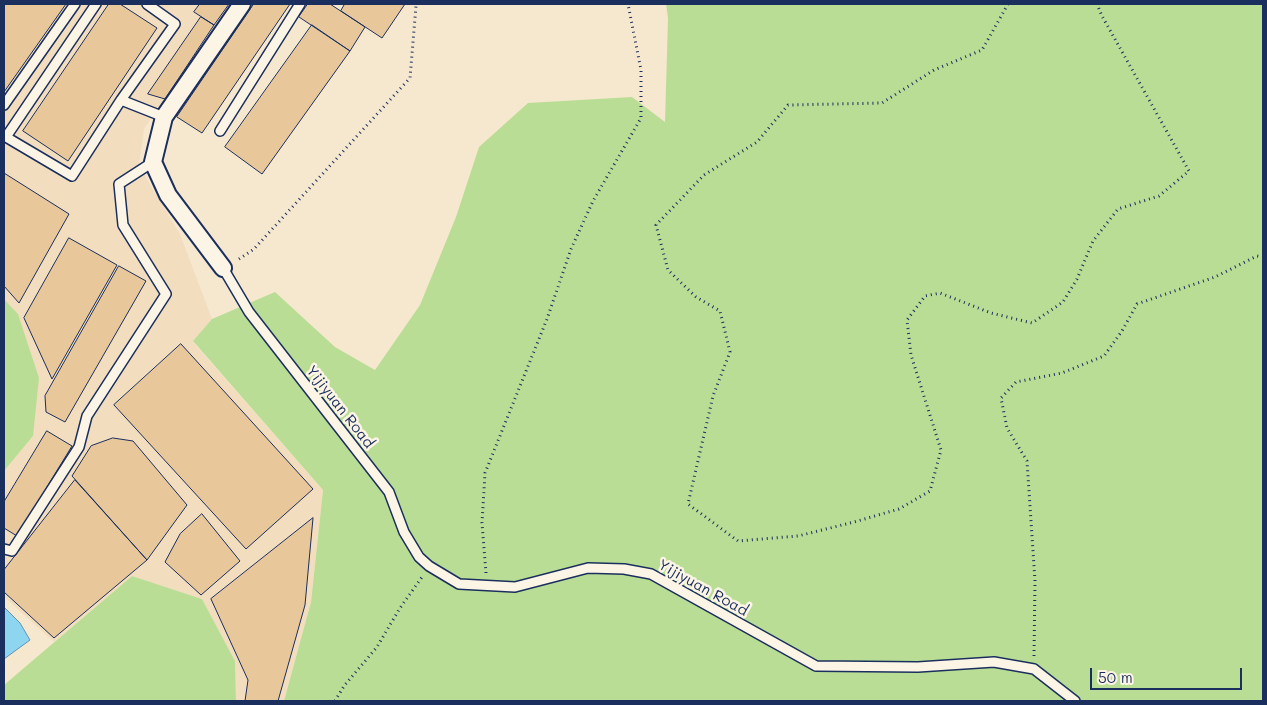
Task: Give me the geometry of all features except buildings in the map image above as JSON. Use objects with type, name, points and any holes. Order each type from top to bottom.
[{"type":"street","points":[[223,268],[168,195],[153,162],[164,117],[242,4]]},
{"type":"lane","points":[[4,105],[75,4]]},
{"type":"lane","points":[[96,4],[5,137],[72,176],[121,100],[175,24],[147,4]]},
{"type":"lane","points":[[220,131],[300,4]]},
{"type":"lane","points":[[121,100],[164,117]]},
{"type":"lane","points":[[4,549],[12,551],[80,448],[87,416],[166,294],[123,226],[119,184],[153,162]]},
{"type":"lane","name":"Yijiyuan Road","points":[[223,268],[249,312],[389,492],[404,532],[419,557],[429,566],[458,584],[515,587],[588,568],[624,569],[651,574],[816,666],[918,667],[994,662],[1034,669],[1075,701]]},
{"type":"path","points":[[488,586],[482,523],[485,473],[547,318],[571,249],[593,201],[641,118],[641,70],[628,4]]},
{"type":"path","points":[[1008,4],[982,50],[934,70],[882,103],[788,105],[757,142],[704,175],[656,225],[668,270],[696,297],[720,311],[730,352],[713,396],[688,504],[738,541],[798,536],[854,522],[899,509],[930,490],[941,450],[911,356],[906,320],[925,296],[940,293],[991,313],[1032,323],[1062,302],[1077,279],[1093,241],[1118,209],[1159,196],[1189,170],[1097,4]]},
{"type":"path","points":[[223,268],[254,249],[410,78],[416,6]]},
{"type":"path","points":[[1034,669],[1035,582],[1027,461],[1007,428],[1001,398],[1016,382],[1062,373],[1104,356],[1122,332],[1137,304],[1215,277],[1257,256],[1263,257]]},
{"type":"path","points":[[335,701],[344,686],[377,647],[400,608],[429,566]]},
{"type":"shaded area","points":[[4,4],[229,4],[144,129],[139,166],[180,234],[212,319],[193,342],[323,490],[311,602],[284,701],[236,701],[235,661],[202,599],[132,576],[54,642],[4,597],[4,471],[33,436],[18,314],[4,299]]},
{"type":"green space","points":[[666,4],[1263,4],[1263,701],[284,701],[311,602],[323,490],[193,341],[212,319],[275,292],[335,347],[375,370],[420,305],[456,217],[479,147],[528,103],[632,97],[665,122],[668,18]]},
{"type":"green space","points":[[4,299],[18,314],[39,378],[33,436],[4,471]]},
{"type":"green space","points":[[132,576],[202,599],[235,661],[236,701],[4,701],[4,685]]},
{"type":"water","points":[[4,607],[20,623],[30,640],[4,659]]}]
